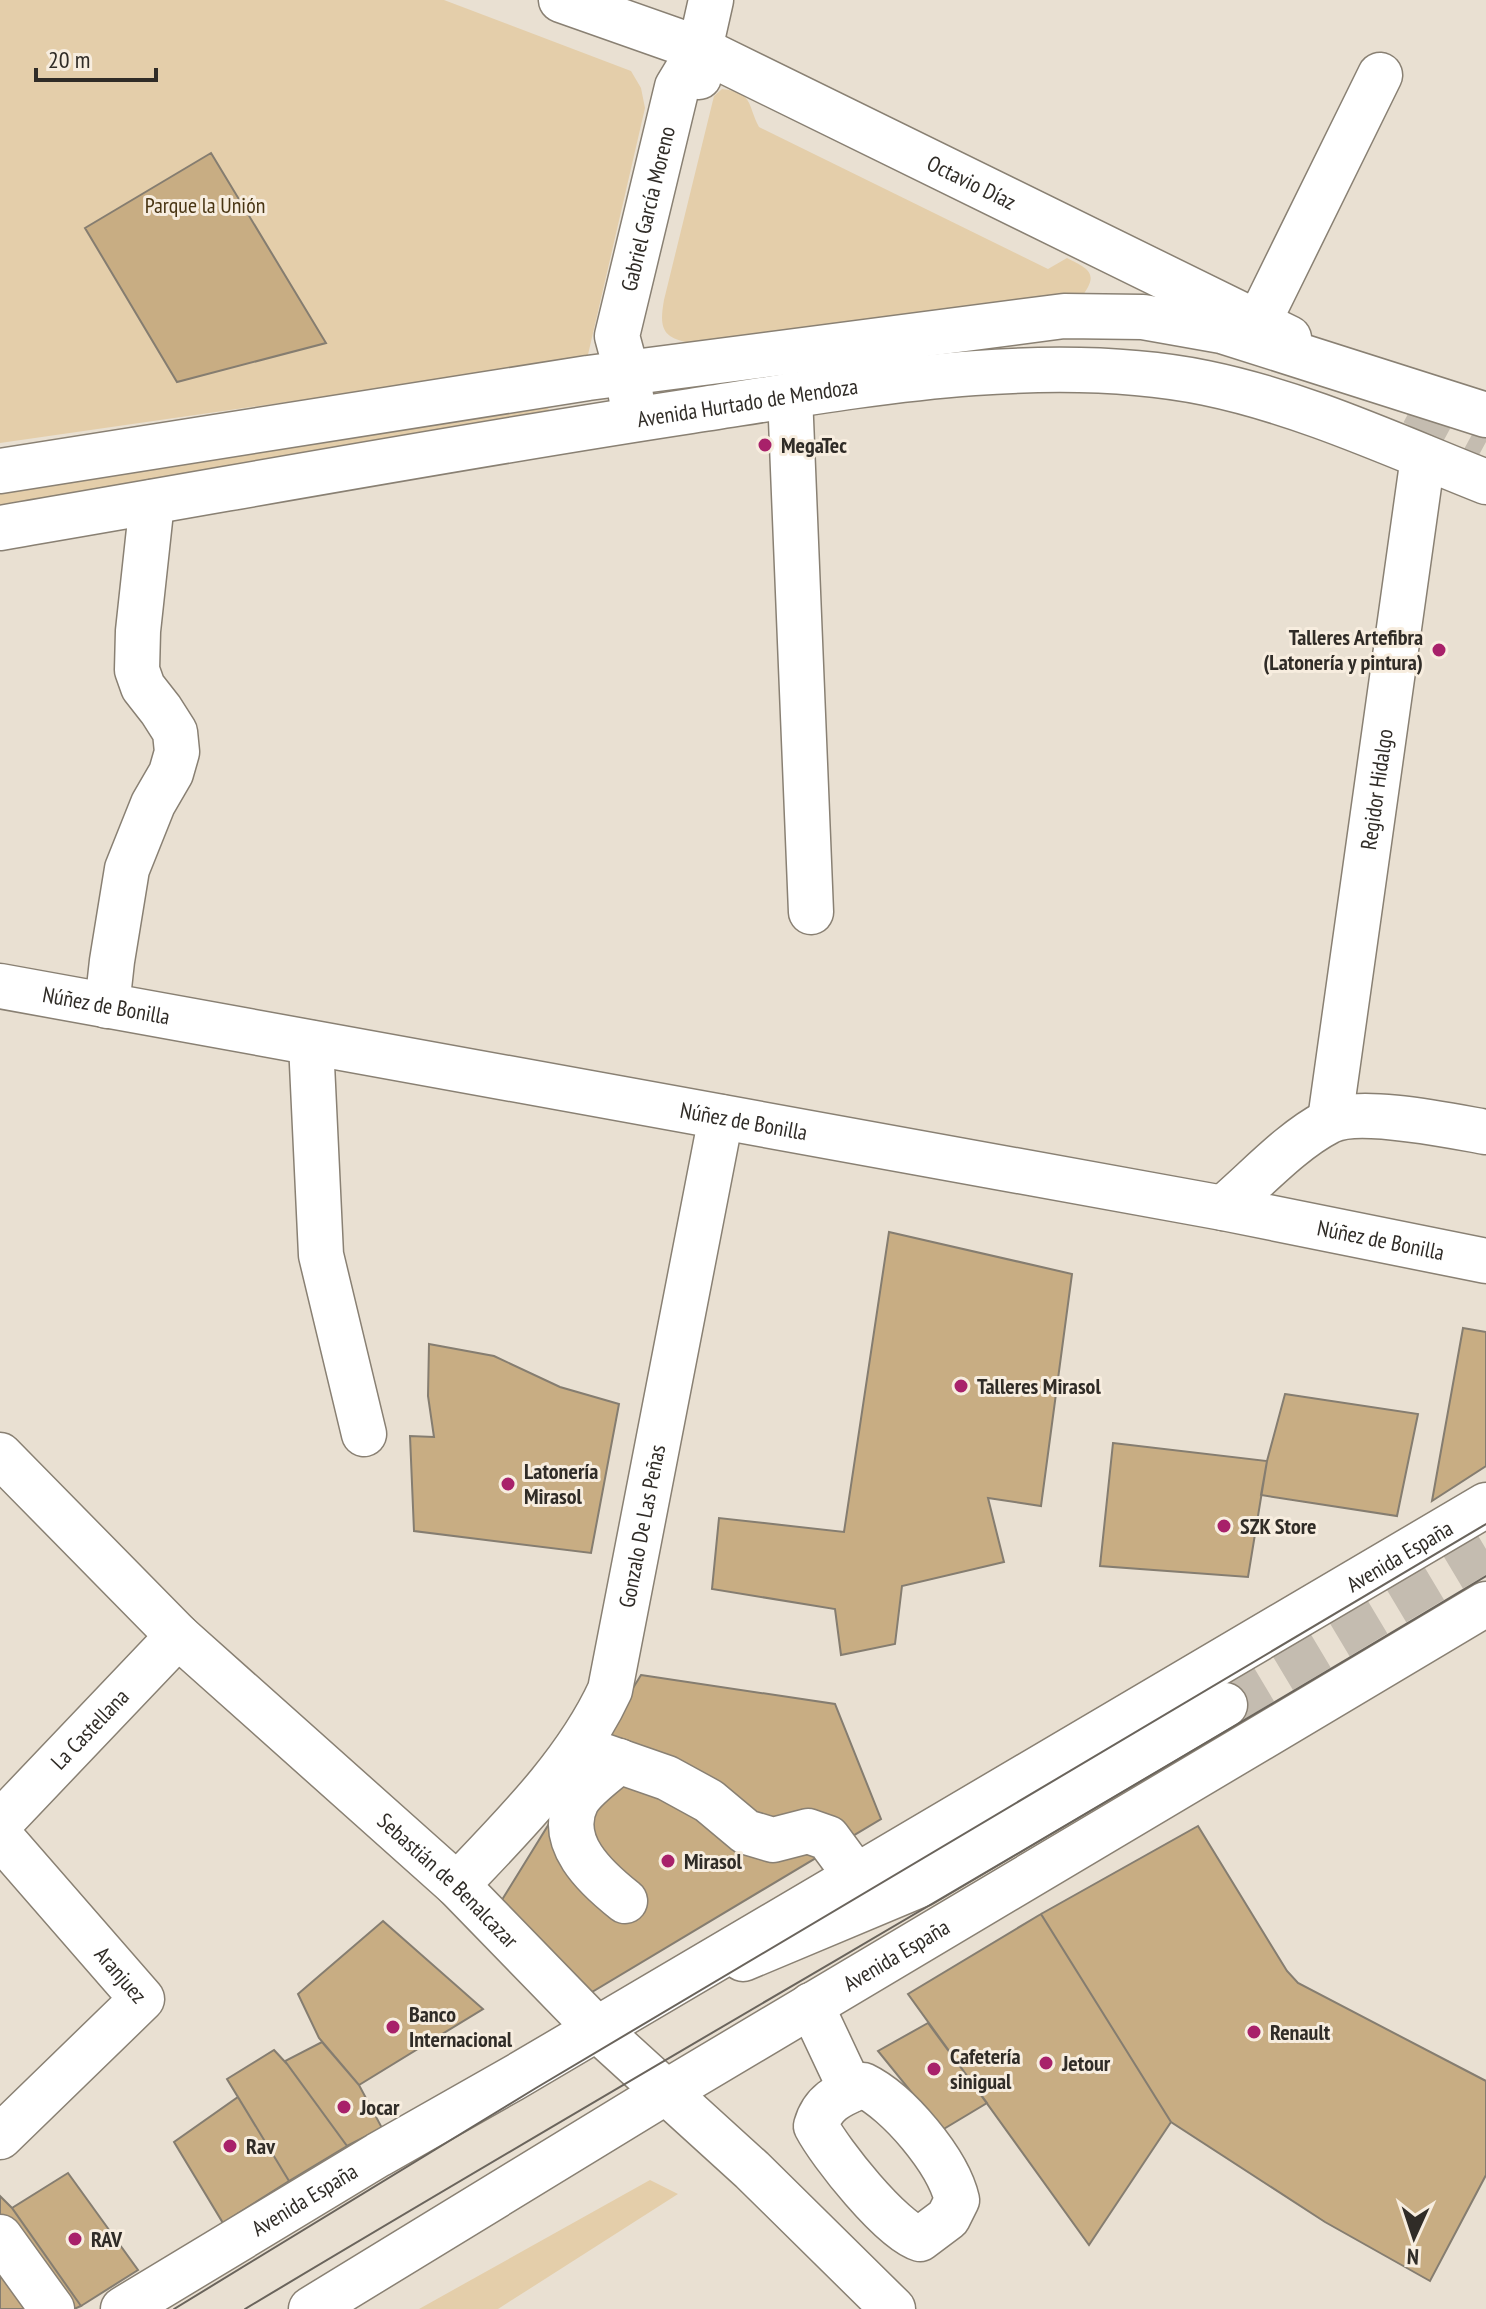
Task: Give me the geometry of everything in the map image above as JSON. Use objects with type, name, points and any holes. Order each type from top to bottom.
[{"type":"street","name":"Octavio Díaz","points":[[561,0],[700,49],[1374,380]]},
{"type":"street","name":"Gabriel García Moreno","points":[[635,419],[617,336],[677,87],[700,49],[711,0]]},
{"type":"street","points":[[1258,323],[1380,75]]},
{"type":"street","name":"Avenida Hurtado de Mendoza","points":[[0,471],[627,373],[1011,322],[1080,316],[1143,317],[1222,331],[1486,415]]},
{"type":"street","name":"Avenida Hurtado de Mendoza","points":[[0,528],[790,395],[1030,370],[1117,372],[1206,383],[1321,416],[1486,482]]},
{"type":"street","points":[[790,395],[811,912]]},
{"type":"street","name":"Regidor Hidalgo","points":[[1330,1120],[1423,457]]},
{"type":"street","points":[[107,1006],[127,869],[153,804],[171,773],[177,752],[175,732],[143,687],[137,670],[138,631],[152,502]]},
{"type":"street","name":"Núñez de Bonilla","points":[[0,986],[1223,1208],[1486,1261]]},
{"type":"street","points":[[311,1043],[321,1255],[364,1434]]},
{"type":"street","points":[[1223,1208],[1300,1140],[1330,1120],[1373,1115],[1486,1132]]},
{"type":"street","name":"Gonzalo De Las Peñas","points":[[457,1885],[598,1754],[597,1718],[610,1690],[721,1117]]},
{"type":"street","name":"Sebastián de Benalcazar","points":[[0,1455],[178,1636],[457,1885],[597,2029],[752,2170],[885,2301]]},
{"type":"street","name":"Avenida España","points":[[123,2309],[378,2155],[1486,1505]]},
{"type":"street","name":"Avenida España","points":[[311,2309],[811,2005],[1486,1604]]},
{"type":"street","name":"La Castellana","points":[[0,1823],[178,1636]]},
{"type":"street","name":"Avenida España","points":[[653,1996],[922,1884],[1225,1705]]},
{"type":"street","points":[[625,1901],[596,1878],[577,1850],[570,1824],[598,1754],[667,1778],[709,1801],[746,1832],[773,1840],[808,1831],[828,1838],[856,1876]]},
{"type":"street","name":"Aranjuez","points":[[0,1836],[142,1999],[0,2137]]},
{"type":"street","points":[[811,2005],[851,2090]]},
{"type":"street","points":[[885,2301],[920,2239],[948,2218],[957,2200],[953,2182],[920,2136],[878,2093],[863,2085],[832,2098],[820,2111],[816,2126],[825,2144],[909,2236],[920,2239]]},
{"type":"street","points":[[0,2237],[52,2309]]},
{"type":"green space","name":"Parque la Unión","points":[[0,0],[444,0],[631,71],[641,88],[645,108],[587,359],[0,443]]},
{"type":"green space","points":[[722,89],[745,97],[759,127],[1048,269],[1067,258],[1088,272],[1088,287],[1083,295],[1048,295],[691,343],[668,335],[662,318],[664,300],[714,96]]},
{"type":"green space","points":[[545,405],[552,413],[0,512],[0,489]]},
{"type":"green space","points":[[650,2180],[678,2194],[498,2309],[419,2309]]},
{"type":"building","points":[[211,153],[326,343],[177,382],[85,228]]},
{"type":"building","name":"Talleres Mirasol","points":[[889,1232],[1072,1274],[1041,1506],[988,1498],[1004,1562],[902,1586],[895,1644],[841,1655],[835,1609],[712,1589],[719,1518],[844,1532]]},
{"type":"building","points":[[1463,1328],[1486,1332],[1486,1466],[1432,1501]]},
{"type":"building","name":"Latonería Mirasol","points":[[429,1344],[494,1356],[560,1387],[619,1404],[591,1553],[414,1531],[410,1436],[434,1437],[428,1396]]},
{"type":"building","points":[[1285,1394],[1418,1414],[1397,1516],[1261,1495]]},
{"type":"building","points":[[1113,1443],[1267,1461],[1248,1577],[1100,1566]]},
{"type":"building","name":"Mirasol","points":[[641,1675],[835,1704],[881,1819],[592,1992],[500,1903]]},
{"type":"building","name":"Renault","points":[[1198,1826],[1287,1971],[1298,1983],[1486,2081],[1486,2175],[1430,2281],[1325,2222],[1171,2122],[1041,1914]]},
{"type":"building","name":"Jetour","points":[[1041,1914],[1171,2122],[1089,2245],[908,1994]]},
{"type":"building","points":[[383,1921],[483,2009],[359,2085],[319,2038],[298,1994]]},
{"type":"building","points":[[928,2023],[987,2103],[942,2130],[878,2051]]},
{"type":"building","name":"Jocar","points":[[322,2042],[359,2085],[382,2128],[347,2146],[285,2061]]},
{"type":"building","name":"RAV","points":[[274,2050],[347,2146],[289,2181],[227,2079]]},
{"type":"building","points":[[238,2097],[289,2181],[223,2223],[174,2142]]},
{"type":"building","name":"RAV","points":[[68,2173],[138,2270],[81,2306],[12,2208]]},
{"type":"building","points":[[0,2196],[12,2208],[81,2306],[74,2309],[28,2309],[0,2272]]},
{"type":"building","points":[[0,2272],[28,2309],[0,2309]]},
{"type":"tunnel","points":[[1414,403],[1486,442]]},
{"type":"tunnel","points":[[1225,1705],[1486,1549]]},
{"type":"tram line","points":[[174,2309],[536,2088],[1486,1524]]},
{"type":"tram line","points":[[245,2309],[1486,1576]]},
{"type":"place","name":"MegaTec","points":[[765,445]]},
{"type":"place","name":"Talleres Artefibra (Latonería y pintura)","points":[[1439,650]]},
{"type":"place","name":"Talleres Mirasol","points":[[961,1386]]},
{"type":"place","name":"Latonería Mirasol","points":[[508,1484]]},
{"type":"place","name":"SZK Store","points":[[1224,1526]]},
{"type":"place","name":"Mirasol","points":[[668,1861]]},
{"type":"place","name":"Banco Internacional","points":[[393,2027]]},
{"type":"place","name":"Renault","points":[[1254,2032]]},
{"type":"place","name":"Jetour","points":[[1046,2063]]},
{"type":"place","name":"Cafetería sinigual","points":[[934,2069]]},
{"type":"place","name":"Jocar","points":[[344,2107]]},
{"type":"place","name":"Rav","points":[[230,2146]]},
{"type":"place","name":"RAV","points":[[75,2239]]}]
